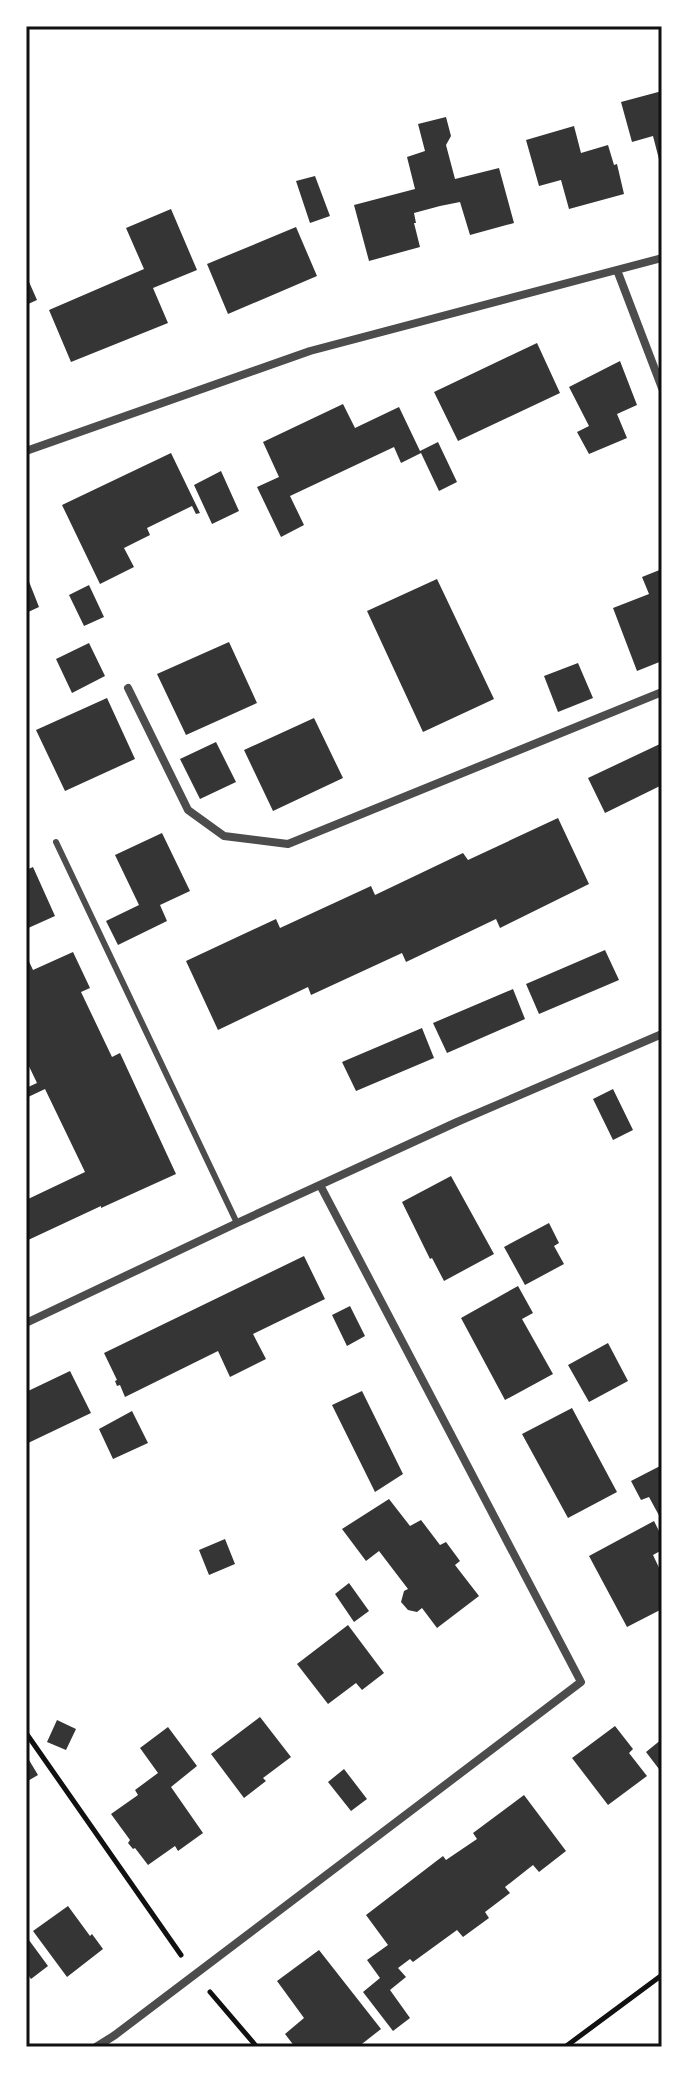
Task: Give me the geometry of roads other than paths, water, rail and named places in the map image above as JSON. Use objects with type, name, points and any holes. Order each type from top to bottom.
[{"type":"street","points":[[26,451],[310,351],[662,258]]},
{"type":"street","points":[[617,270],[658,365],[662,388]]},
{"type":"street","points":[[128,688],[188,810],[224,836],[288,844],[662,692]]},
{"type":"street","points":[[26,1323],[457,1122],[662,1034]]},
{"type":"street","points":[[96,2047],[581,1682],[320,1185]]},
{"type":"lane","points":[[56,842],[237,1223]]}]
